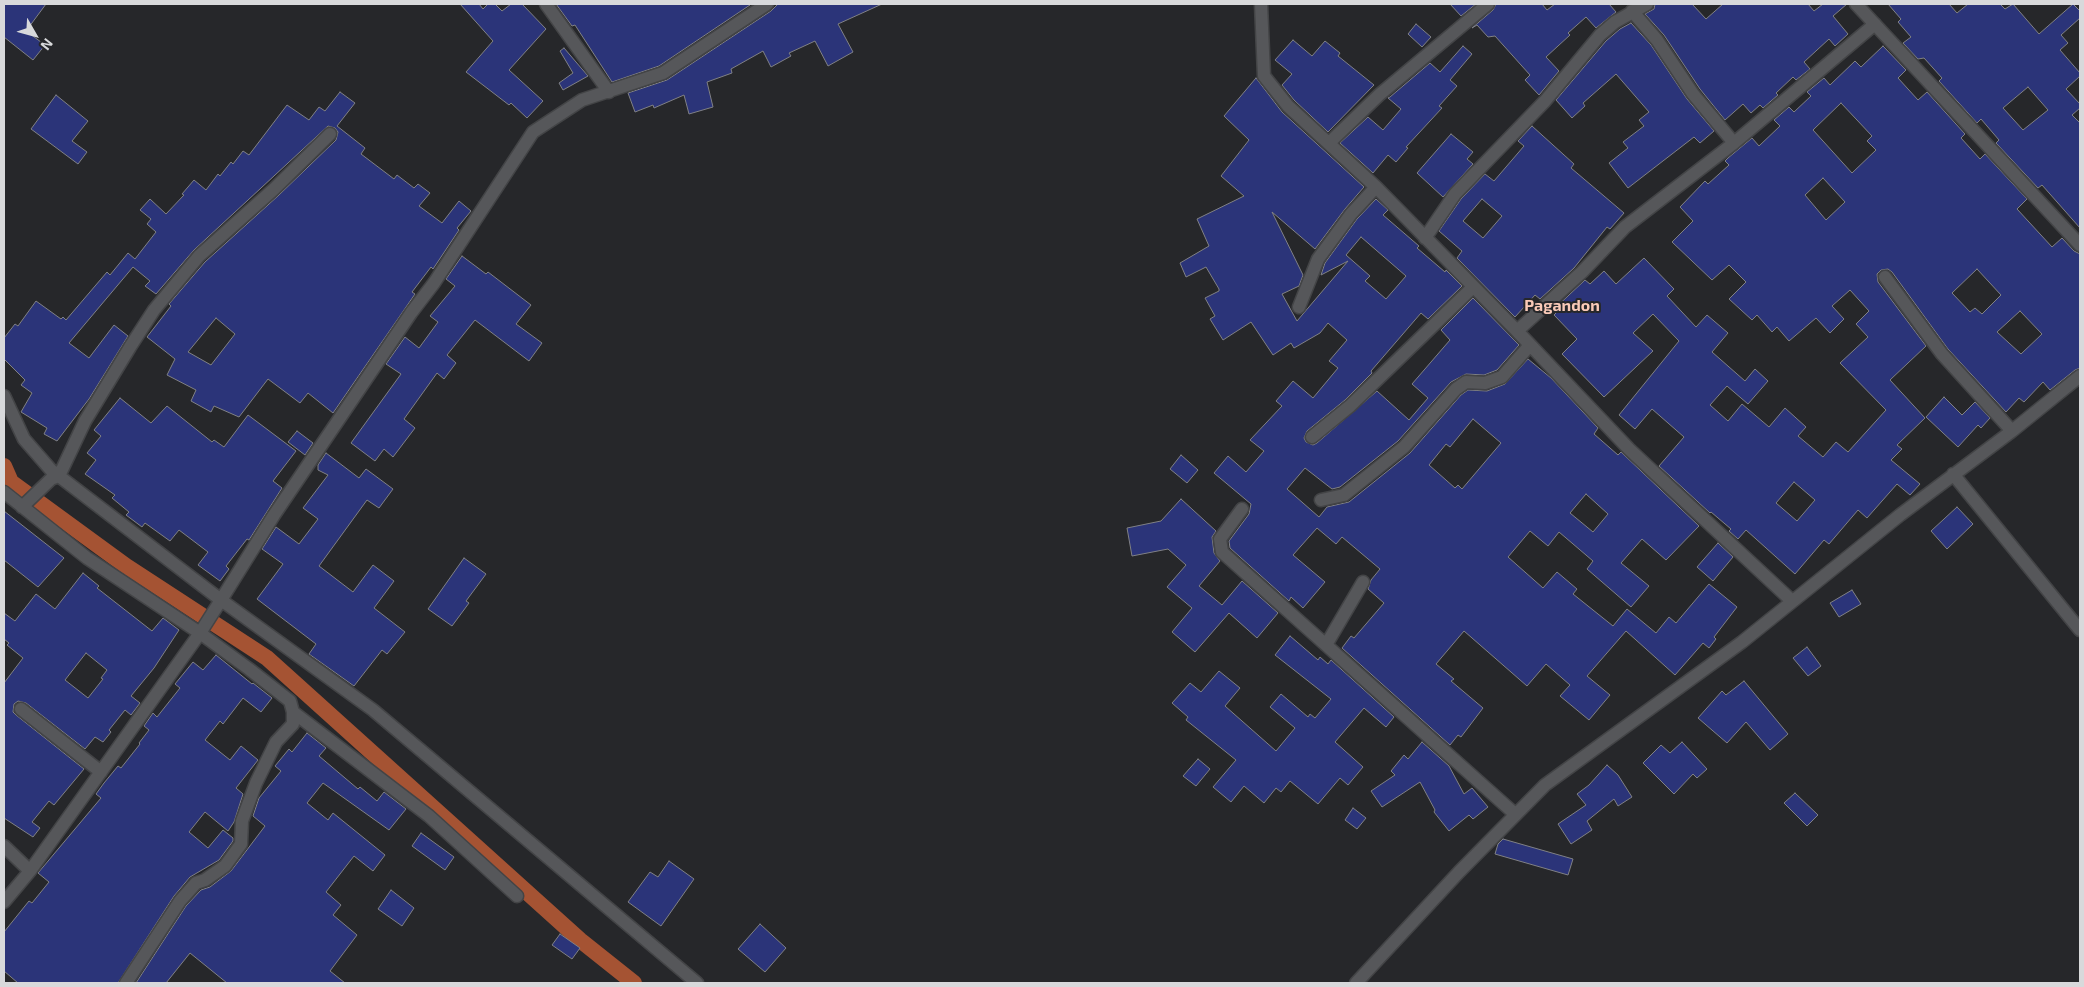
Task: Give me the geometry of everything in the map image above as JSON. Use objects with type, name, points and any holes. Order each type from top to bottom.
[{"type":"street","points":[[546,4],[609,92]]},
{"type":"street","points":[[4,902],[30,871],[202,630],[274,515],[434,283],[533,132],[582,100],[663,73],[767,4]]},
{"type":"street","points":[[1260,4],[1264,76],[1288,106],[1376,187],[1629,449],[1792,601]]},
{"type":"street","points":[[1329,143],[1379,95],[1488,4]]},
{"type":"street","points":[[1425,238],[1455,194],[1545,101],[1600,35],[1632,11],[1647,4]]},
{"type":"street","points":[[1856,4],[2080,246]]},
{"type":"street","points":[[1632,11],[1657,40],[1693,94],[1734,143]]},
{"type":"street","points":[[1517,331],[1582,272],[1625,227],[1734,143],[1875,24]]},
{"type":"street","points":[[27,503],[55,478],[85,422],[154,310],[198,256],[274,189],[330,134]]},
{"type":"street","points":[[1299,307],[1318,259],[1351,214],[1376,187]]},
{"type":"street","points":[[1885,277],[1942,354],[2012,431]]},
{"type":"street","points":[[1312,437],[1350,406],[1474,287]]},
{"type":"street","points":[[1321,500],[1344,495],[1404,447],[1456,389],[1466,382],[1485,383],[1502,377],[1530,345]]},
{"type":"street","points":[[1356,983],[1514,814],[1546,785],[1662,702],[1918,501],[2012,431],[2080,376]]},
{"type":"street","points":[[4,396],[24,439],[55,478],[218,603],[373,710],[697,983]]},
{"type":"street","points":[[1953,474],[2080,630]]},
{"type":"street","points":[[4,492],[27,503],[87,558],[202,630],[290,701],[293,712],[292,724],[276,742],[256,783],[242,821],[241,844],[225,866],[205,880],[196,882],[126,983]]},
{"type":"street","points":[[1242,509],[1220,539],[1222,552],[1514,814]]},
{"type":"street","points":[[1326,646],[1363,582]]},
{"type":"street","points":[[20,709],[101,772]]},
{"type":"street","points":[[293,712],[429,816],[517,896]]},
{"type":"street","points":[[4,846],[30,871]]},
{"type":"building","points":[[4,4],[46,4],[26,31],[45,45],[33,60],[4,37]]},
{"type":"building","points":[[460,4],[479,4],[483,9],[488,4],[495,4],[502,11],[511,4],[522,4],[546,29],[509,70],[543,101],[527,118],[511,103],[509,105],[466,72],[493,41]]},
{"type":"building","points":[[556,4],[750,5],[659,66],[612,82],[575,25],[572,26]]},
{"type":"building","points":[[778,4],[882,4],[838,24],[853,52],[828,66],[815,41],[789,53],[791,56],[771,67],[763,51],[731,69],[732,73],[707,82],[713,107],[689,114],[684,95],[654,108],[653,105],[635,112],[628,93],[667,80],[771,11]]},
{"type":"building","points":[[1450,4],[1476,4],[1461,16]]},
{"type":"building","points":[[1496,4],[1542,4],[1547,10],[1555,4],[1609,4],[1616,12],[1596,28],[1586,17],[1568,33],[1570,35],[1546,57],[1559,71],[1539,95],[1525,80],[1530,75],[1495,36],[1488,37],[1477,25],[1472,28],[1493,10]]},
{"type":"building","points":[[1655,4],[1692,4],[1706,19],[1723,4],[1808,4],[1814,11],[1823,4],[1847,4],[1833,16],[1848,34],[1835,46],[1829,39],[1804,62],[1810,69],[1796,80],[1793,77],[1776,93],[1778,95],[1763,108],[1760,105],[1751,113],[1743,104],[1725,120],[1700,89],[1664,35],[1645,14],[1654,9]]},
{"type":"building","points":[[1888,4],[1949,4],[1957,13],[1968,4],[2000,4],[2005,9],[2013,4],[2039,34],[2073,4],[2080,11],[2080,18],[2061,35],[2068,43],[2060,50],[2080,73],[2080,76],[2066,89],[2080,104],[2080,108],[2072,115],[2080,123],[2080,228],[2042,185],[2038,188],[1996,143],[1999,140],[1981,119],[1977,123],[1939,81],[1942,78],[1924,58],[1918,59],[1903,43],[1911,37],[1898,22],[1901,19]],"holes":[[[2028,87],[2048,110],[2023,130],[2003,108]]]},
{"type":"building","points":[[1631,23],[1651,45],[1687,99],[1714,131],[1700,143],[1694,137],[1628,188],[1609,163],[1628,148],[1623,142],[1644,126],[1639,120],[1649,112],[1616,74],[1583,103],[1585,106],[1572,118],[1556,100],[1606,41],[1620,29]]},
{"type":"building","points":[[1416,24],[1431,37],[1422,47],[1408,34]]},
{"type":"building","points":[[1293,40],[1312,56],[1325,41],[1340,53],[1338,56],[1374,85],[1328,132],[1294,100],[1282,85],[1292,74],[1275,60]]},
{"type":"building","points":[[1463,46],[1472,54],[1450,80],[1457,86],[1439,106],[1442,108],[1406,147],[1408,148],[1396,162],[1388,155],[1373,173],[1340,143],[1368,117],[1383,130],[1401,109],[1388,98],[1430,63],[1440,72]]},
{"type":"building","points":[[1883,46],[1906,70],[1898,78],[1918,100],[1927,92],[1965,134],[1961,138],[1980,159],[1985,154],[2027,199],[2017,209],[2052,247],[2062,238],[2074,251],[2080,254],[2080,368],[2050,390],[2043,382],[2024,402],[2019,398],[2006,412],[1948,349],[1892,272],[1888,269],[1881,270],[1877,274],[1878,282],[1926,346],[1890,380],[1925,418],[1897,445],[1902,449],[1891,460],[1920,484],[1910,495],[1897,484],[1867,518],[1858,510],[1829,544],[1824,540],[1795,574],[1746,530],[1738,539],[1729,531],[1731,529],[1710,513],[1659,466],[1684,437],[1652,409],[1635,429],[1619,415],[1679,341],[1653,314],[1633,333],[1653,351],[1604,397],[1562,354],[1577,339],[1554,315],[1556,313],[1553,310],[1585,280],[1590,284],[1604,271],[1616,284],[1644,258],[1674,289],[1667,296],[1696,327],[1707,315],[1728,333],[1712,352],[1745,381],[1755,369],[1768,381],[1748,404],[1727,386],[1710,405],[1728,421],[1742,404],[1769,427],[1785,408],[1806,427],[1798,436],[1823,457],[1836,442],[1848,452],[1886,410],[1840,363],[1868,337],[1856,324],[1869,311],[1850,290],[1832,306],[1844,319],[1830,333],[1816,318],[1789,341],[1777,327],[1772,332],[1757,315],[1752,320],[1729,299],[1746,282],[1729,265],[1712,280],[1672,242],[1693,221],[1680,207],[1705,181],[1708,184],[1729,165],[1725,161],[1728,158],[1752,138],[1759,146],[1780,126],[1774,120],[1789,107],[1794,112],[1811,96],[1807,92],[1824,78],[1830,85],[1855,61],[1861,67]],"holes":[[[1841,103],[1872,136],[1867,141],[1876,150],[1852,173],[1813,130]],[[1823,178],[1845,202],[1826,220],[1805,195]],[[1977,269],[2001,295],[1982,314],[1975,308],[1970,312],[1952,293]],[[2020,311],[2042,334],[2021,354],[1997,332]],[[1794,482],[1815,500],[1797,521],[1776,503]]]},
{"type":"building","points":[[564,48],[588,76],[563,90],[559,83],[573,73],[560,51]]},
{"type":"building","points":[[1256,78],[1282,112],[1364,187],[1315,249],[1272,212],[1303,275],[1299,286],[1282,294],[1297,321],[1348,261],[1321,275],[1325,263],[1357,219],[1376,199],[1388,210],[1383,215],[1419,246],[1417,248],[1445,272],[1446,270],[1462,286],[1428,319],[1421,313],[1371,371],[1372,373],[1345,400],[1307,431],[1304,438],[1306,442],[1313,445],[1317,443],[1377,391],[1409,420],[1428,398],[1412,384],[1450,340],[1441,330],[1473,298],[1519,345],[1497,370],[1484,375],[1466,374],[1451,382],[1398,441],[1340,487],[1332,489],[1305,468],[1287,489],[1319,517],[1327,507],[1349,502],[1410,453],[1461,395],[1468,390],[1487,391],[1505,384],[1528,359],[1551,378],[1598,428],[1594,434],[1618,455],[1621,452],[1699,526],[1666,560],[1642,539],[1621,563],[1649,586],[1631,607],[1587,569],[1593,561],[1559,532],[1548,546],[1530,531],[1508,557],[1543,588],[1557,572],[1577,589],[1573,594],[1613,626],[1627,609],[1656,633],[1669,617],[1676,623],[1709,584],[1737,607],[1714,637],[1716,639],[1709,648],[1703,643],[1675,675],[1626,631],[1587,676],[1610,695],[1589,720],[1560,696],[1570,685],[1546,664],[1527,686],[1464,631],[1436,664],[1454,679],[1451,681],[1483,708],[1461,737],[1458,735],[1450,745],[1342,648],[1351,636],[1354,638],[1384,603],[1368,589],[1371,580],[1380,569],[1342,537],[1336,544],[1317,528],[1293,555],[1325,582],[1303,608],[1291,597],[1289,601],[1230,548],[1229,541],[1249,514],[1251,504],[1214,473],[1228,456],[1246,472],[1264,451],[1250,440],[1282,406],[1276,401],[1293,381],[1313,398],[1338,368],[1329,361],[1347,340],[1328,323],[1320,333],[1294,348],[1291,343],[1273,355],[1251,322],[1223,340],[1210,319],[1215,316],[1205,298],[1219,291],[1219,289],[1206,267],[1186,277],[1180,263],[1209,246],[1197,219],[1244,196],[1221,176],[1249,140],[1224,116]],"holes":[[[1361,237],[1406,276],[1386,299],[1365,281],[1370,276],[1346,255]],[[1473,419],[1501,443],[1462,489],[1458,485],[1455,488],[1429,465],[1446,444],[1450,447]],[[1586,494],[1608,514],[1593,532],[1570,513]]]},
{"type":"building","points":[[340,92],[355,103],[337,126],[365,148],[361,154],[394,179],[397,175],[414,188],[418,184],[430,193],[419,206],[442,223],[459,201],[471,211],[457,228],[459,230],[433,269],[431,267],[412,292],[415,294],[333,413],[308,393],[300,403],[268,379],[239,417],[214,406],[211,412],[191,401],[196,390],[167,375],[175,359],[147,337],[171,306],[169,304],[205,262],[336,140],[338,132],[335,128],[328,126],[194,250],[156,294],[145,286],[150,281],[133,267],[69,343],[89,358],[114,325],[128,336],[89,399],[57,441],[44,434],[47,428],[21,412],[32,393],[21,385],[25,380],[4,359],[4,338],[15,324],[18,326],[36,301],[61,319],[63,317],[66,320],[107,272],[110,275],[128,253],[135,259],[156,232],[147,224],[151,219],[140,210],[150,199],[166,214],[184,195],[182,194],[194,180],[206,190],[218,174],[220,176],[243,151],[249,155],[287,105],[309,120],[319,107],[325,111]],"holes":[[[216,318],[235,334],[211,365],[188,352]]]},
{"type":"building","points":[[56,95],[88,121],[72,141],[87,152],[78,164],[31,129]]},
{"type":"building","points":[[1532,126],[1574,164],[1571,168],[1624,213],[1610,229],[1607,227],[1574,268],[1540,299],[1535,295],[1515,317],[1457,258],[1462,251],[1439,231],[1461,199],[1485,174],[1494,181],[1524,146],[1518,141]],"holes":[[[1482,199],[1502,216],[1483,238],[1463,221]]]},
{"type":"building","points":[[1451,134],[1473,152],[1467,159],[1473,164],[1443,197],[1417,173]]},
{"type":"building","points":[[462,256],[486,274],[488,272],[531,305],[516,324],[542,343],[529,361],[475,320],[447,355],[456,363],[444,379],[437,373],[404,419],[415,428],[393,457],[384,449],[375,461],[351,443],[401,374],[386,364],[405,337],[419,348],[438,322],[430,316],[455,286],[446,279]]},
{"type":"building","points":[[1944,397],[1962,415],[1975,402],[1990,418],[1981,428],[1978,425],[1958,447],[1926,417]]},
{"type":"building","points":[[120,398],[151,423],[167,406],[212,442],[214,440],[224,447],[248,415],[296,451],[273,481],[282,488],[249,540],[247,539],[226,566],[229,569],[220,581],[198,565],[208,552],[179,530],[170,541],[145,523],[142,527],[126,515],[129,512],[112,498],[115,495],[85,474],[96,460],[87,453],[101,436],[94,430]]},
{"type":"building","points":[[297,431],[313,443],[305,455],[288,442]]},
{"type":"building","points":[[326,453],[359,478],[366,469],[393,489],[379,508],[367,500],[319,566],[353,592],[373,565],[394,581],[374,608],[405,632],[387,654],[382,650],[354,686],[309,654],[316,644],[257,599],[283,564],[262,549],[276,527],[299,544],[318,519],[303,508],[328,475],[318,470],[318,465]]},
{"type":"building","points":[[1181,455],[1198,470],[1187,483],[1170,469]]},
{"type":"building","points":[[1181,499],[1216,531],[1212,537],[1214,553],[1220,561],[1199,586],[1222,605],[1242,581],[1278,613],[1257,638],[1229,613],[1195,652],[1172,632],[1192,608],[1167,587],[1186,565],[1168,549],[1132,556],[1127,528],[1161,521]]},
{"type":"building","points":[[1957,507],[1973,524],[1947,549],[1931,531]]},
{"type":"building","points":[[4,511],[64,558],[38,587],[4,560]]},
{"type":"building","points":[[1718,543],[1733,557],[1713,581],[1697,567]]},
{"type":"building","points":[[464,558],[486,574],[466,601],[469,603],[452,626],[428,609]]},
{"type":"building","points":[[83,573],[99,586],[97,588],[152,631],[163,618],[179,630],[154,668],[131,696],[140,703],[131,715],[125,710],[109,730],[111,732],[103,742],[95,737],[85,749],[26,703],[18,701],[14,704],[13,712],[16,715],[84,769],[54,805],[49,801],[32,822],[40,828],[33,837],[4,818],[4,683],[23,658],[7,645],[9,643],[4,639],[4,613],[15,621],[36,594],[55,609]],"holes":[[[86,653],[107,670],[101,678],[103,679],[88,698],[65,680]]]},
{"type":"building","points":[[1852,590],[1861,604],[1839,617],[1830,603]]},
{"type":"building","points":[[1290,636],[1318,660],[1320,657],[1328,664],[1331,660],[1394,717],[1386,727],[1364,708],[1335,742],[1363,767],[1348,785],[1340,778],[1318,804],[1290,781],[1281,792],[1276,788],[1264,803],[1244,786],[1231,802],[1213,787],[1236,760],[1186,720],[1188,717],[1172,703],[1190,683],[1201,692],[1219,671],[1240,688],[1225,706],[1276,751],[1295,728],[1270,707],[1281,694],[1308,717],[1310,714],[1315,718],[1331,699],[1275,655]]},
{"type":"building","points":[[1807,647],[1821,666],[1808,676],[1793,658]]},
{"type":"building","points":[[216,655],[272,698],[261,712],[243,698],[223,724],[220,721],[205,740],[230,760],[241,746],[258,760],[236,788],[243,794],[234,822],[228,831],[205,812],[189,832],[208,848],[223,830],[233,838],[233,841],[219,860],[190,877],[174,896],[118,983],[18,983],[4,971],[4,932],[29,901],[32,903],[49,882],[38,873],[101,798],[96,794],[118,766],[121,768],[140,744],[149,730],[144,726],[153,713],[157,717],[180,688],[175,684],[193,662],[203,670]]},
{"type":"building","points":[[1744,681],[1788,734],[1770,750],[1746,722],[1727,743],[1698,718],[1722,691],[1726,695]]},
{"type":"building","points":[[307,733],[326,748],[319,756],[358,789],[360,787],[377,801],[384,792],[406,809],[389,830],[323,783],[307,803],[328,820],[333,813],[385,855],[373,871],[354,856],[326,892],[341,905],[333,915],[357,935],[330,971],[345,983],[227,983],[190,953],[166,983],[136,983],[186,906],[201,890],[210,887],[231,871],[265,826],[253,816],[259,798],[281,771],[275,766],[289,749],[292,752]]},
{"type":"building","points":[[1422,742],[1449,766],[1464,794],[1472,788],[1488,807],[1473,819],[1469,815],[1449,831],[1434,812],[1435,810],[1420,782],[1382,807],[1371,791],[1395,775],[1391,771],[1404,755],[1408,759]]},
{"type":"building","points":[[1682,742],[1707,769],[1697,778],[1693,774],[1674,794],[1643,763],[1661,745],[1670,753]]},
{"type":"building","points":[[1198,759],[1210,769],[1196,786],[1183,776]]},
{"type":"building","points":[[1607,765],[1618,775],[1632,797],[1618,806],[1614,799],[1587,821],[1592,830],[1571,844],[1558,824],[1586,805],[1577,794],[1589,785]]},
{"type":"building","points":[[1795,793],[1818,815],[1807,826],[1784,803]]},
{"type":"building","points":[[1353,808],[1366,818],[1357,829],[1345,820]]},
{"type":"building","points":[[421,833],[454,857],[445,870],[412,846]]},
{"type":"building","points":[[1503,839],[1573,859],[1568,875],[1495,854],[1498,844]]},
{"type":"building","points":[[669,861],[694,879],[661,926],[628,902],[650,872],[658,877]]},
{"type":"building","points":[[391,890],[414,908],[402,926],[378,909]]},
{"type":"building","points":[[760,924],[786,948],[765,972],[738,949]]},
{"type":"building","points":[[560,934],[580,948],[572,959],[552,945]]},
{"type":"waterway","points":[[4,466],[11,482],[126,566],[267,658],[580,940],[634,983]]},
{"type":"district","name":"Pagandon","points":[[1562,306]]}]
